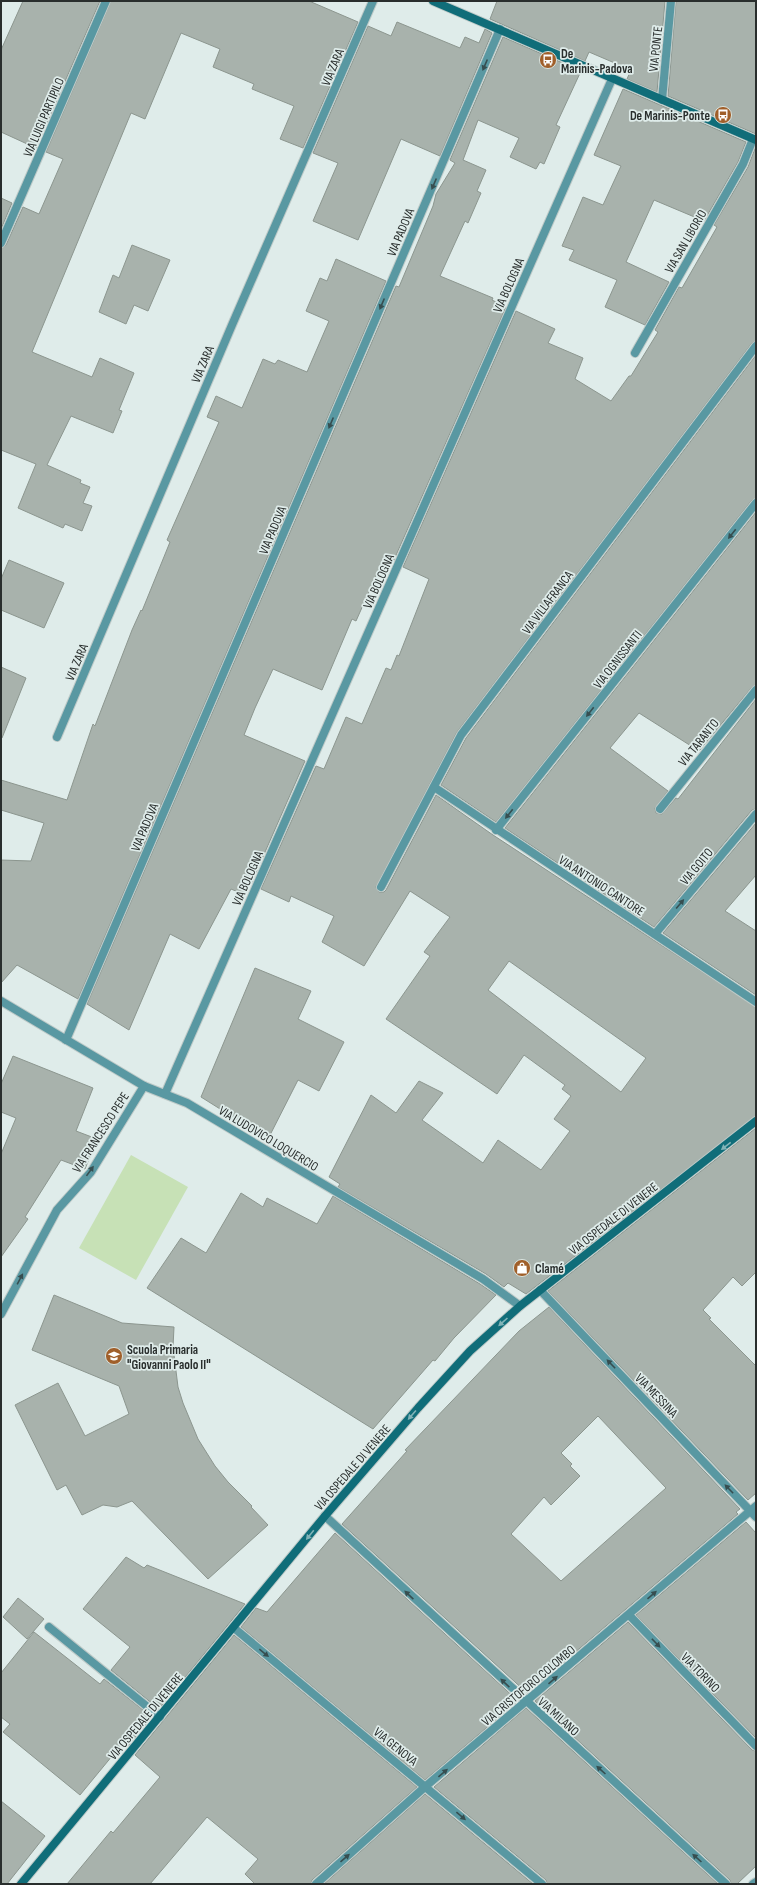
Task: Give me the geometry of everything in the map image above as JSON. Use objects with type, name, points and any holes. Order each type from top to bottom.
[{"type":"street","name":"VIA LUIGI PARTIPILO","points":[[1,243],[106,1]]},
{"type":"street","name":"VIA ZARA","points":[[57,737],[232,325],[373,1]]},
{"type":"street","name":"VIA PONTE","points":[[662,100],[671,1]]},
{"type":"street","points":[[436,2],[754,140]]},
{"type":"street","name":"VIA PADOVA","points":[[66,1040],[500,29]]},
{"type":"street","name":"VIA BOLOGNA","points":[[165,1094],[612,79]]},
{"type":"street","name":"VIA SAN LIBORIO","points":[[635,353],[743,164],[754,140]]},
{"type":"street","name":"VIA VILLAFRANCA","points":[[381,887],[461,735],[756,346]]},
{"type":"street","name":"VIA OGNISSANTI","points":[[496,830],[756,503]]},
{"type":"street","name":"VIA TARANTO","points":[[660,809],[756,690]]},
{"type":"street","name":"VIA ANTONIO CANTORE","points":[[434,787],[496,830],[756,1002]]},
{"type":"street","name":"VIA GOITO","points":[[655,934],[756,814]]},
{"type":"street","name":"VIA LUDOVICO LOQUERCIO","points":[[1,1001],[144,1086],[187,1103],[483,1279],[520,1306]]},
{"type":"street","name":"VIA FRANCESCO PEPE","points":[[1,1314],[57,1210],[91,1172],[144,1086]]},
{"type":"street","name":"VIA OSPEDALE DI VENERE","points":[[21,1884],[160,1718],[325,1516],[418,1408],[465,1357],[520,1306],[756,1121]]},
{"type":"street","name":"VIA MESSINA","points":[[540,1290],[754,1511]]},
{"type":"street","name":"VIA CRISTOFORO COLOMBO","points":[[316,1884],[426,1786],[754,1511]]},
{"type":"street","name":"VIA MILANO","points":[[325,1516],[526,1703],[726,1884]]},
{"type":"street","name":"VIA TORINO","points":[[629,1615],[756,1746]]},
{"type":"street","points":[[49,1627],[160,1718]]},
{"type":"street","name":"VIA GENOVA","points":[[234,1628],[426,1786],[542,1884]]},
{"type":"green space","points":[[131,1155],[188,1187],[136,1280],[79,1248]]},
{"type":"building","points":[[23,1],[100,1],[36,148],[1,132],[1,50]]},
{"type":"building","points":[[111,1],[309,1],[358,22],[303,148],[280,139],[294,106],[252,89],[254,84],[213,67],[220,49],[181,33],[145,119],[131,113],[32,352],[92,377],[100,358],[134,373],[119,410],[122,411],[113,433],[71,416],[47,465],[81,480],[80,483],[90,487],[83,503],[92,506],[82,531],[65,524],[63,528],[18,508],[36,464],[1,450],[1,248],[6,245],[23,207],[39,214],[63,159],[46,152]]},
{"type":"building","points":[[497,1],[665,1],[657,92],[627,79],[631,70],[589,52],[585,61],[490,19]]},
{"type":"building","points":[[676,1],[756,1],[756,134],[668,96]]},
{"type":"building","points":[[397,22],[460,48],[465,37],[479,43],[485,29],[492,33],[440,156],[401,139],[358,240],[313,221],[338,163],[313,153],[368,26],[391,36]]},
{"type":"building","points":[[503,37],[581,71],[556,125],[560,127],[544,164],[540,162],[536,169],[510,157],[519,138],[478,120],[463,160],[486,170],[477,191],[481,193],[468,223],[465,221],[440,276],[493,298],[492,300],[506,307],[393,562],[384,558],[356,621],[352,619],[322,690],[273,669],[255,708],[244,735],[305,761],[251,884],[250,883],[245,895],[231,889],[199,949],[170,934],[129,1030],[87,1004],[396,286],[399,287],[433,206],[436,194],[455,163],[450,160]]},
{"type":"building","points":[[623,89],[746,142],[738,162],[704,221],[654,200],[626,262],[669,282],[645,325],[605,307],[617,280],[569,260],[574,250],[562,246],[583,197],[603,205],[621,166],[594,155]]},
{"type":"building","points":[[756,146],[756,341],[752,343],[457,732],[376,887],[379,892],[384,892],[386,890],[436,795],[493,835],[756,1007],[756,1116],[526,1294],[508,1283],[504,1287],[486,1274],[338,1187],[340,1184],[329,1177],[371,1095],[396,1113],[419,1081],[443,1093],[422,1120],[483,1163],[498,1140],[541,1170],[570,1131],[554,1119],[571,1096],[562,1089],[565,1085],[524,1055],[497,1094],[386,1019],[430,956],[424,952],[450,917],[410,891],[364,966],[322,942],[334,916],[291,896],[289,902],[261,889],[316,766],[324,769],[346,717],[362,724],[386,668],[391,670],[397,655],[399,656],[429,579],[403,567],[516,311],[555,329],[548,343],[583,358],[575,379],[611,401],[629,376],[631,376],[658,332],[655,330],[679,287],[682,288],[717,227],[714,225],[748,167]],"holes":[[[509,961],[646,1058],[621,1092],[488,990]]]},
{"type":"building","points":[[1,198],[12,203],[1,229]]},
{"type":"building","points":[[132,245],[170,260],[148,311],[134,305],[126,324],[99,312],[113,275],[119,278]]},
{"type":"building","points":[[336,259],[386,281],[78,999],[17,965],[1,983],[1,860],[31,861],[44,823],[1,810],[1,780],[67,800],[93,724],[95,726],[132,630],[141,610],[142,611],[170,542],[167,540],[219,422],[207,417],[216,396],[242,408],[263,359],[275,364],[278,360],[307,372],[329,321],[306,311],[320,278],[327,281]]},
{"type":"building","points":[[756,355],[756,498],[752,500],[496,822],[441,785],[466,738]]},
{"type":"building","points":[[756,512],[756,685],[752,687],[699,751],[639,713],[610,748],[668,791],[655,808],[656,813],[662,814],[676,798],[678,799],[756,699],[756,809],[752,810],[654,927],[505,828]]},
{"type":"building","points":[[9,560],[64,583],[44,628],[1,610],[1,579]]},
{"type":"building","points":[[1,667],[26,678],[2,738],[1,737]]},
{"type":"building","points":[[756,823],[756,875],[725,911],[756,931],[756,995],[663,933]]},
{"type":"building","points":[[255,968],[311,991],[298,1019],[344,1042],[319,1091],[298,1080],[268,1139],[201,1097]]},
{"type":"building","points":[[13,1056],[93,1088],[76,1131],[97,1139],[85,1169],[61,1160],[25,1217],[28,1219],[1,1257],[1,1154],[16,1118],[1,1112],[1,1084]]},
{"type":"building","points":[[756,1128],[756,1272],[742,1286],[733,1277],[703,1310],[711,1318],[709,1319],[756,1366],[756,1493],[748,1500],[548,1291]]},
{"type":"building","points":[[241,1193],[263,1207],[267,1198],[317,1224],[333,1196],[496,1295],[454,1338],[435,1361],[433,1360],[373,1429],[147,1288],[181,1238],[206,1253]]},
{"type":"building","points":[[54,1295],[122,1323],[174,1327],[173,1347],[178,1387],[198,1439],[215,1466],[228,1482],[252,1506],[251,1507],[268,1525],[208,1579],[132,1501],[117,1507],[103,1505],[82,1515],[66,1485],[57,1490],[15,1405],[58,1383],[85,1436],[129,1414],[119,1386],[32,1350]]},
{"type":"building","points":[[549,1307],[740,1509],[736,1512],[738,1514],[527,1693],[342,1524],[407,1451],[405,1450],[519,1331]],"holes":[[[598,1416],[666,1488],[561,1581],[511,1534],[544,1497],[551,1505],[580,1476],[570,1466],[572,1464],[561,1453]]]},
{"type":"building","points":[[746,1522],[756,1533],[756,1738],[636,1615]]},
{"type":"building","points":[[335,1533],[518,1701],[425,1780],[241,1627],[256,1608],[267,1612]]},
{"type":"building","points":[[126,1557],[144,1568],[147,1565],[245,1604],[159,1709],[111,1670],[130,1647],[83,1609]]},
{"type":"building","points":[[18,1598],[44,1619],[27,1639],[3,1617]]},
{"type":"building","points":[[628,1622],[752,1750],[756,1751],[756,1866],[737,1884],[731,1884],[730,1880],[535,1701]]},
{"type":"building","points":[[34,1632],[100,1684],[104,1679],[152,1717],[127,1747],[122,1744],[80,1795],[3,1732],[10,1724],[1,1717],[1,1673]]},
{"type":"building","points":[[234,1635],[417,1787],[312,1880],[311,1884],[255,1884],[245,1874],[258,1859],[207,1817],[150,1884],[67,1884],[111,1831],[113,1833],[160,1777],[135,1755]]},
{"type":"building","points":[[526,1708],[718,1884],[547,1884],[546,1880],[434,1787]]},
{"type":"building","points":[[425,1794],[533,1884],[324,1884]]},
{"type":"building","points":[[1,1801],[45,1836],[7,1884],[1,1884]]},
{"type":"place","name":"De Marinis-Padova","points":[[548,60]]},
{"type":"place","name":"De Marinis-Ponte","points":[[723,115]]},
{"type":"place","name":"Clamé","points":[[522,1268]]},
{"type":"place","name":"Scuola Primaria \"Giovanni Paolo II\"","points":[[114,1356]]}]
